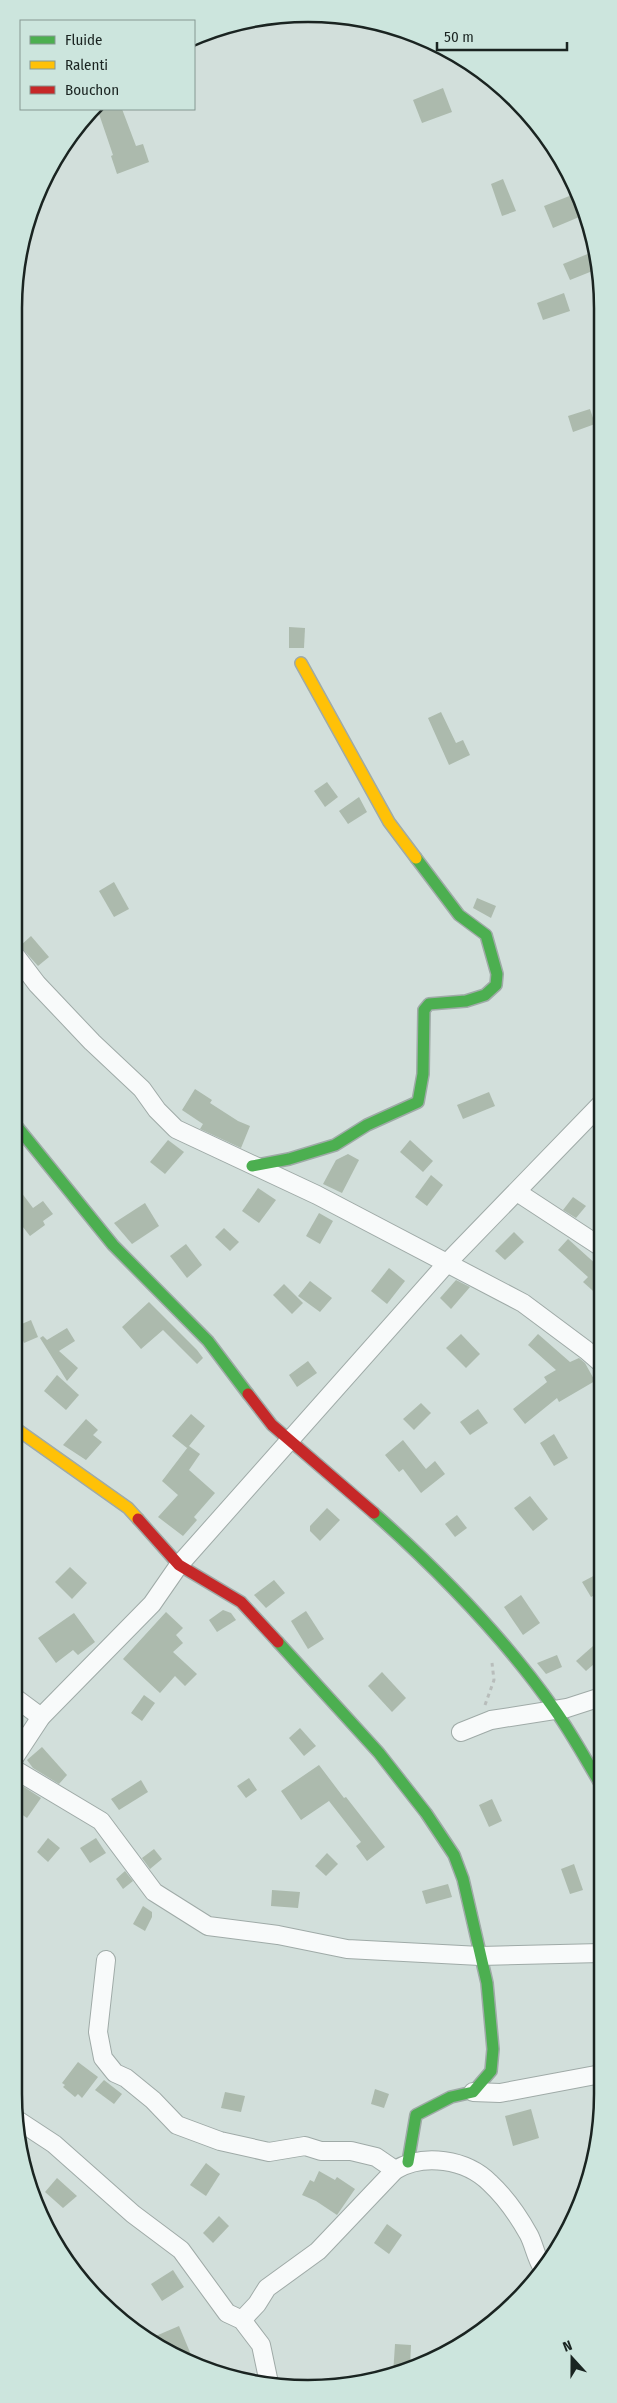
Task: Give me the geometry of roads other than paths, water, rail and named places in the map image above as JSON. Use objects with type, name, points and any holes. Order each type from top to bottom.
[{"type":"street","points":[[252,1166],[336,1145],[367,1125],[418,1102],[422,1074],[424,1010],[429,1004],[474,999],[491,992],[496,984],[495,970],[486,935],[465,923],[448,904],[429,875],[389,822],[301,662]]},
{"type":"street","points":[[22,964],[37,984],[92,1042],[142,1089],[157,1110],[176,1129],[317,1195],[523,1303],[594,1358]]},
{"type":"street","points":[[22,1746],[41,1717],[152,1604],[179,1565],[448,1262],[594,1111]]},
{"type":"street","points":[[22,1133],[113,1245],[208,1341],[246,1394],[262,1409],[272,1425],[410,1545],[459,1594],[505,1645],[555,1710],[594,1774]]},
{"type":"street","points":[[517,1192],[594,1242]]},
{"type":"street","points":[[22,1433],[49,1454],[71,1466],[96,1488],[128,1508],[179,1565],[241,1602],[379,1752],[426,1813],[454,1855],[464,1879],[487,1983],[493,2049],[490,2071],[473,2092]]},
{"type":"street","points":[[461,1732],[482,1724],[521,1714],[555,1710],[594,1699]]},
{"type":"street","points":[[22,1703],[41,1717]]},
{"type":"street","points":[[22,1774],[101,1821],[154,1892],[208,1926],[278,1935],[347,1949],[480,1956],[594,1953]]},
{"type":"street","points":[[106,1960],[98,2032],[103,2058],[115,2073],[126,2078],[153,2100],[177,2125],[194,2133],[220,2141],[269,2152],[304,2146],[321,2151],[351,2150],[401,2166],[440,2160],[462,2166],[490,2182],[506,2201],[529,2236],[540,2262]]},
{"type":"street","points":[[242,2320],[257,2304],[267,2288],[318,2251],[401,2166],[416,2115],[450,2097],[473,2092],[500,2093],[594,2075]]},
{"type":"street","points":[[24,2124],[54,2144],[133,2214],[181,2250],[227,2313],[242,2320],[261,2345],[262,2376]]}]
